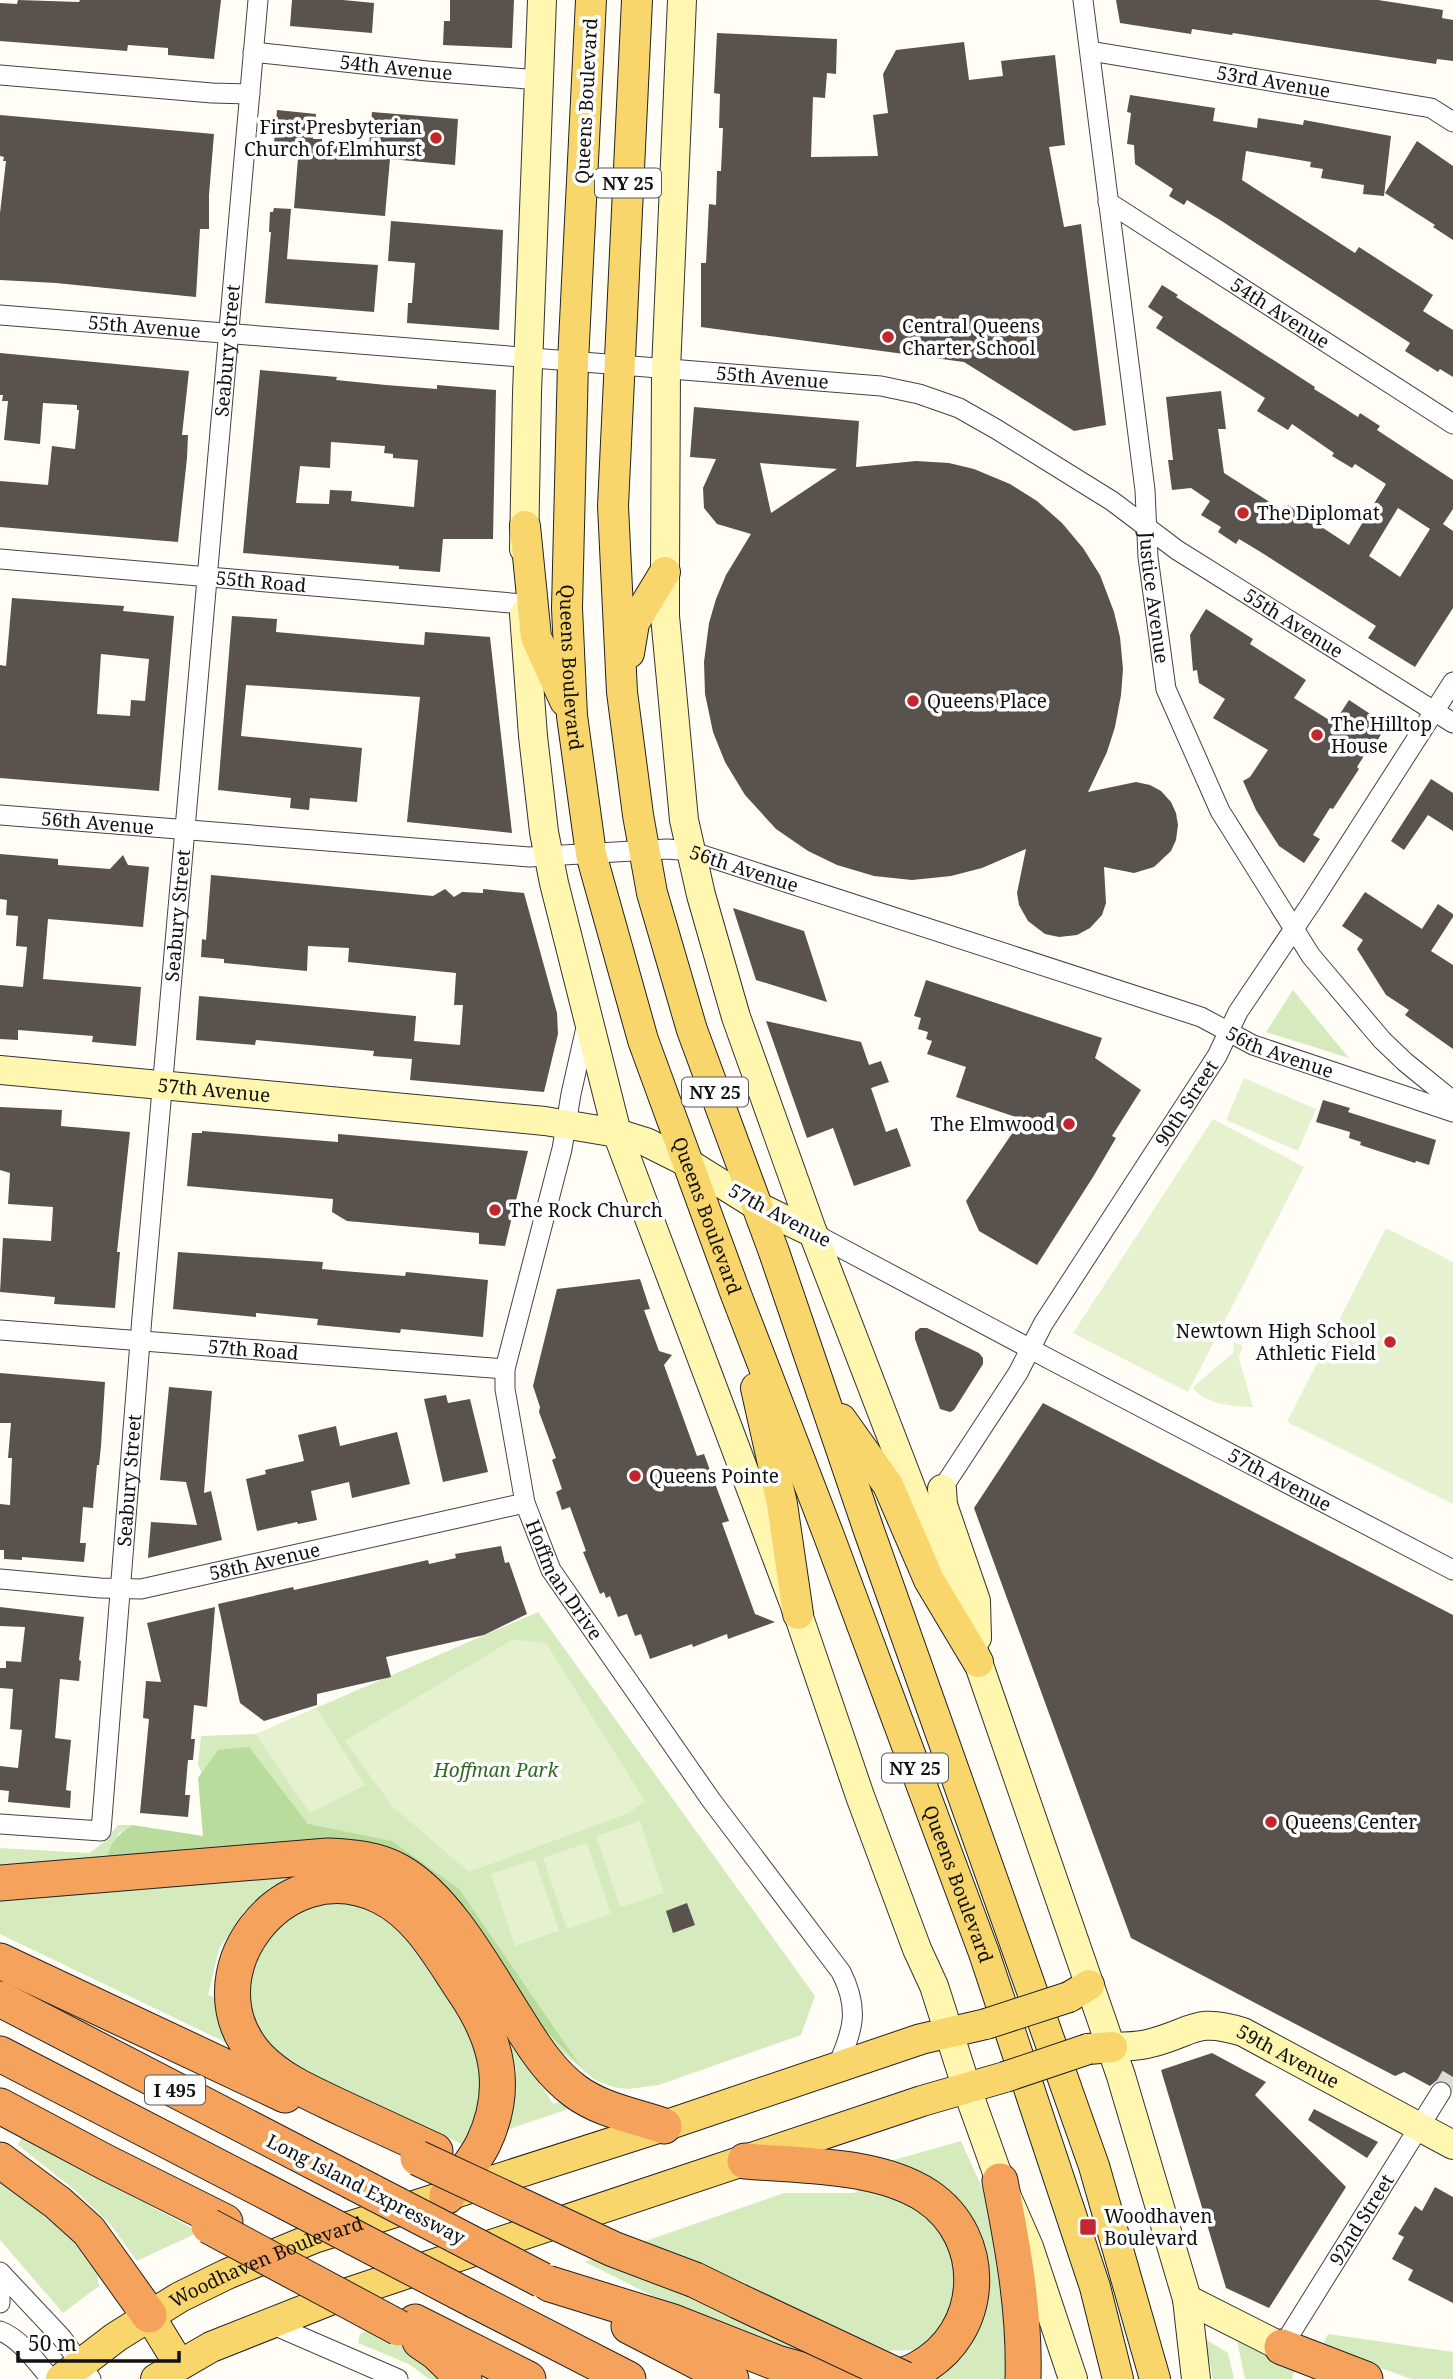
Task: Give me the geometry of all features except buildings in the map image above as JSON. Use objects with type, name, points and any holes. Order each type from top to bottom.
[{"type":"highway","points":[[0,1883],[327,1856],[349,1856],[383,1864],[414,1882],[442,1909],[531,2041],[559,2077],[589,2101],[664,2126]]},
{"type":"highway","points":[[447,2196],[483,2145],[497,2106],[497,2066],[483,2023],[423,1931],[395,1905],[379,1895],[342,1886],[304,1891],[288,1897],[255,1928],[234,1972],[233,2001],[240,2031],[247,2044],[270,2069],[293,2085],[426,2155],[613,2249],[695,2280],[904,2379]]},
{"type":"highway","points":[[0,1961],[426,2155]]},
{"type":"highway","name":"Long Island Expressway","points":[[0,1999],[731,2379]]},
{"type":"highway","name":"I 495","points":[[0,2054],[628,2379]]},
{"type":"highway","points":[[0,2106],[407,2325],[528,2379]]},
{"type":"highway","points":[[0,2160],[58,2203],[89,2231],[149,2315]]},
{"type":"highway","points":[[546,2282],[673,2322],[777,2363],[809,2372],[864,2379],[885,2378],[916,2370],[931,2361],[954,2335],[966,2312],[973,2287],[972,2267],[961,2234],[940,2206],[912,2187],[895,2180],[845,2170],[745,2161]]},
{"type":"highway","points":[[1000,2181],[1015,2255],[1024,2333],[1023,2379]]},
{"type":"highway","points":[[407,2325],[464,2379]]},
{"type":"highway","points":[[1282,2347],[1365,2379]]},
{"type":"main road","name":"Queens Boulevard","points":[[591,0],[573,362],[567,608],[572,716],[591,854],[643,1040],[984,1953],[1095,2287],[1118,2379]]},
{"type":"main road","name":"Queens Boulevard","points":[[638,0],[613,506],[622,692],[652,893],[692,1030],[757,1206],[1094,2166],[1155,2379]]},
{"type":"main road","points":[[525,526],[536,637],[572,716]]},
{"type":"main road","points":[[622,692],[635,624],[665,572]]},
{"type":"main road","points":[[735,1292],[782,1504],[798,1614]]},
{"type":"main road","points":[[823,1394],[888,1485],[929,1580],[978,1662]]},
{"type":"main road","name":"Woodhaven Boulevard","points":[[77,2374],[149,2315],[193,2290],[314,2238],[664,2126],[921,2039],[986,2024],[1079,1991]]},
{"type":"main road","points":[[149,2315],[174,2374],[211,2347],[345,2294],[922,2101],[1100,2048]]},
{"type":"street","name":"Seabury Street","points":[[0,1824],[101,1831],[140,1342],[258,0]]},
{"type":"street","points":[[542,0],[528,358],[523,604],[533,736],[549,857],[617,1133],[798,1614],[860,1797],[917,1949],[934,1986],[1000,2181],[1030,2247],[1073,2379]]},
{"type":"street","points":[[682,0],[666,370],[665,616],[684,820],[690,851],[736,1017],[813,1233],[978,1662],[1079,1991],[1187,2299],[1196,2379]]},
{"type":"street","name":"Justice Avenue","points":[[1083,0],[1145,490],[1148,557],[1166,689],[1220,811],[1311,956],[1374,1031],[1405,1062],[1453,1101]]},
{"type":"street","name":"53rd Avenue","points":[[1090,51],[1431,108],[1453,122]]},
{"type":"street","name":"54th Avenue","points":[[253,52],[540,80]]},
{"type":"street","points":[[0,75],[250,94]]},
{"type":"street","name":"54th Avenue","points":[[1108,202],[1453,424]]},
{"type":"street","name":"55th Avenue","points":[[0,315],[881,386],[919,394],[959,408],[996,429],[1112,501],[1177,550],[1453,723]]},
{"type":"street","name":"55th Road","points":[[0,559],[523,604]]},
{"type":"street","name":"90th Street","points":[[942,1489],[1018,1373],[1043,1324],[1217,1056],[1238,1012],[1453,681]]},
{"type":"street","name":"56th Avenue","points":[[0,815],[549,857],[645,850],[690,851],[1201,1017],[1253,1045],[1453,1112]]},
{"type":"street","name":"Hoffman Drive","points":[[588,1019],[562,1149],[505,1369],[505,1389],[525,1503],[557,1580],[711,1800],[841,1972],[848,1986],[853,2011],[849,2039],[837,2067]]},
{"type":"street","name":"57th Avenue","points":[[0,1070],[565,1124],[617,1133],[646,1142],[690,1164],[757,1206],[1453,1570]]},
{"type":"street","name":"57th Road","points":[[0,1329],[505,1369]]},
{"type":"street","points":[[942,1489],[943,1505],[976,1601],[978,1662]]},
{"type":"street","name":"58th Avenue","points":[[0,1579],[141,1589],[525,1503]]},
{"type":"street","name":"59th Avenue","points":[[1100,2048],[1150,2044],[1200,2025],[1219,2025],[1243,2032],[1453,2145]]},
{"type":"street","name":"92nd Street","points":[[1282,2347],[1441,2092]]},
{"type":"street","points":[[0,2272],[62,2337],[77,2374]]},
{"type":"street","points":[[0,2292],[0,2303]]},
{"type":"street","points":[[1187,2299],[1282,2347]]},
{"type":"street","points":[[270,2323],[398,2379]]},
{"type":"street","points":[[0,2331],[7,2333],[21,2345],[51,2379]]},
{"type":"green space","points":[[1293,990],[1349,1058],[1266,1032]]},
{"type":"green space","points":[[1244,1078],[1316,1109],[1298,1151],[1226,1120]]},
{"type":"green space","points":[[1213,1119],[1304,1167],[1188,1392],[1073,1333]]},
{"type":"green space","name":"Newtown High School Athletic Field","points":[[1386,1228],[1453,1262],[1453,1504],[1287,1422]]},
{"type":"green space","points":[[1234,1342],[1243,1346],[1238,1355],[1253,1407],[1211,1401],[1197,1393],[1193,1387],[1233,1353]]},
{"type":"green space","name":"Hoffman Park","points":[[538,1612],[815,1996],[801,2035],[659,2085],[628,2089],[613,2087],[595,2080],[561,2051],[463,1915],[233,1852],[198,1764],[201,1736],[256,1734]]},
{"type":"green space","points":[[512,1640],[546,1643],[645,1801],[629,1813],[469,1872],[392,1806],[345,1741]]},
{"type":"green space","points":[[317,1709],[365,1785],[310,1813],[255,1734]]},
{"type":"green space","points":[[249,1747],[308,1824],[392,1841],[459,1889],[581,2067],[546,2031],[502,1969],[418,1866],[107,1862],[109,1850],[115,1840],[132,1825],[203,1836],[198,1778],[218,1750]]},
{"type":"green space","points":[[640,1821],[664,1893],[620,1907],[596,1836]]},
{"type":"green space","points":[[118,1825],[132,1825],[118,1834],[107,1862],[0,1867],[0,1848],[89,1853],[103,1843]]},
{"type":"green space","points":[[587,1843],[611,1914],[567,1929],[543,1858]]},
{"type":"green space","points":[[535,1860],[559,1931],[515,1946],[491,1874]]},
{"type":"green space","points":[[293,1875],[269,1888],[244,1912],[219,1949],[208,1995],[219,1999],[233,2040],[229,2044],[0,1934],[0,1892]]},
{"type":"green space","points":[[339,1893],[403,1931],[481,2048],[489,2085],[464,2145],[310,2075],[287,2062],[259,2034],[247,1997],[252,1956],[269,1924]]},
{"type":"green space","points":[[509,2034],[553,2104],[572,2097],[583,2104],[498,2133],[513,2101],[516,2069],[507,2037]]},
{"type":"green space","points":[[22,2137],[199,2232],[137,2261],[110,2224],[76,2191],[18,2145]]},
{"type":"green space","points":[[961,2141],[985,2194],[1009,2268],[1009,2379],[912,2379],[987,2285],[979,2231],[951,2194],[883,2163]]},
{"type":"green space","points":[[0,2175],[70,2232],[95,2262],[99,2286],[63,2313],[0,2240]]},
{"type":"green space","points":[[869,2184],[909,2194],[960,2250],[952,2312],[933,2338],[914,2350],[801,2353],[697,2318],[585,2262],[784,2193],[854,2193]]},
{"type":"green space","points":[[376,2327],[402,2340],[450,2379],[429,2379],[409,2364],[358,2343],[360,2334]]},
{"type":"green space","points":[[1328,2334],[1453,2352],[1453,2379],[1411,2379],[1322,2346]]},
{"type":"green space","points":[[1205,2339],[1228,2353],[1234,2379],[1213,2379]]},
{"type":"green space","points":[[1237,2341],[1295,2369],[1292,2379],[1245,2379]]},
{"type":"tunnel","points":[[1441,2092],[1453,2072]]},
{"type":"place","name":"First Presbyterian Church of Elmhurst","points":[[436,138]]},
{"type":"place","name":"Central Queens Charter School","points":[[888,337]]},
{"type":"place","name":"The Diplomat","points":[[1243,513]]},
{"type":"place","name":"Queens Place","points":[[913,701]]},
{"type":"place","name":"The Hilltop House","points":[[1317,735]]},
{"type":"place","name":"The Elmwood","points":[[1069,1124]]},
{"type":"place","name":"The Rock Church","points":[[495,1210]]},
{"type":"place","name":"Newtown High School Athletic Field","points":[[1390,1342]]},
{"type":"place","name":"Queens Pointe","points":[[635,1476]]},
{"type":"place","name":"Queens Center","points":[[1271,1822]]},
{"type":"place","name":"Woodhaven Boulevard","points":[[1088,2227]]}]
